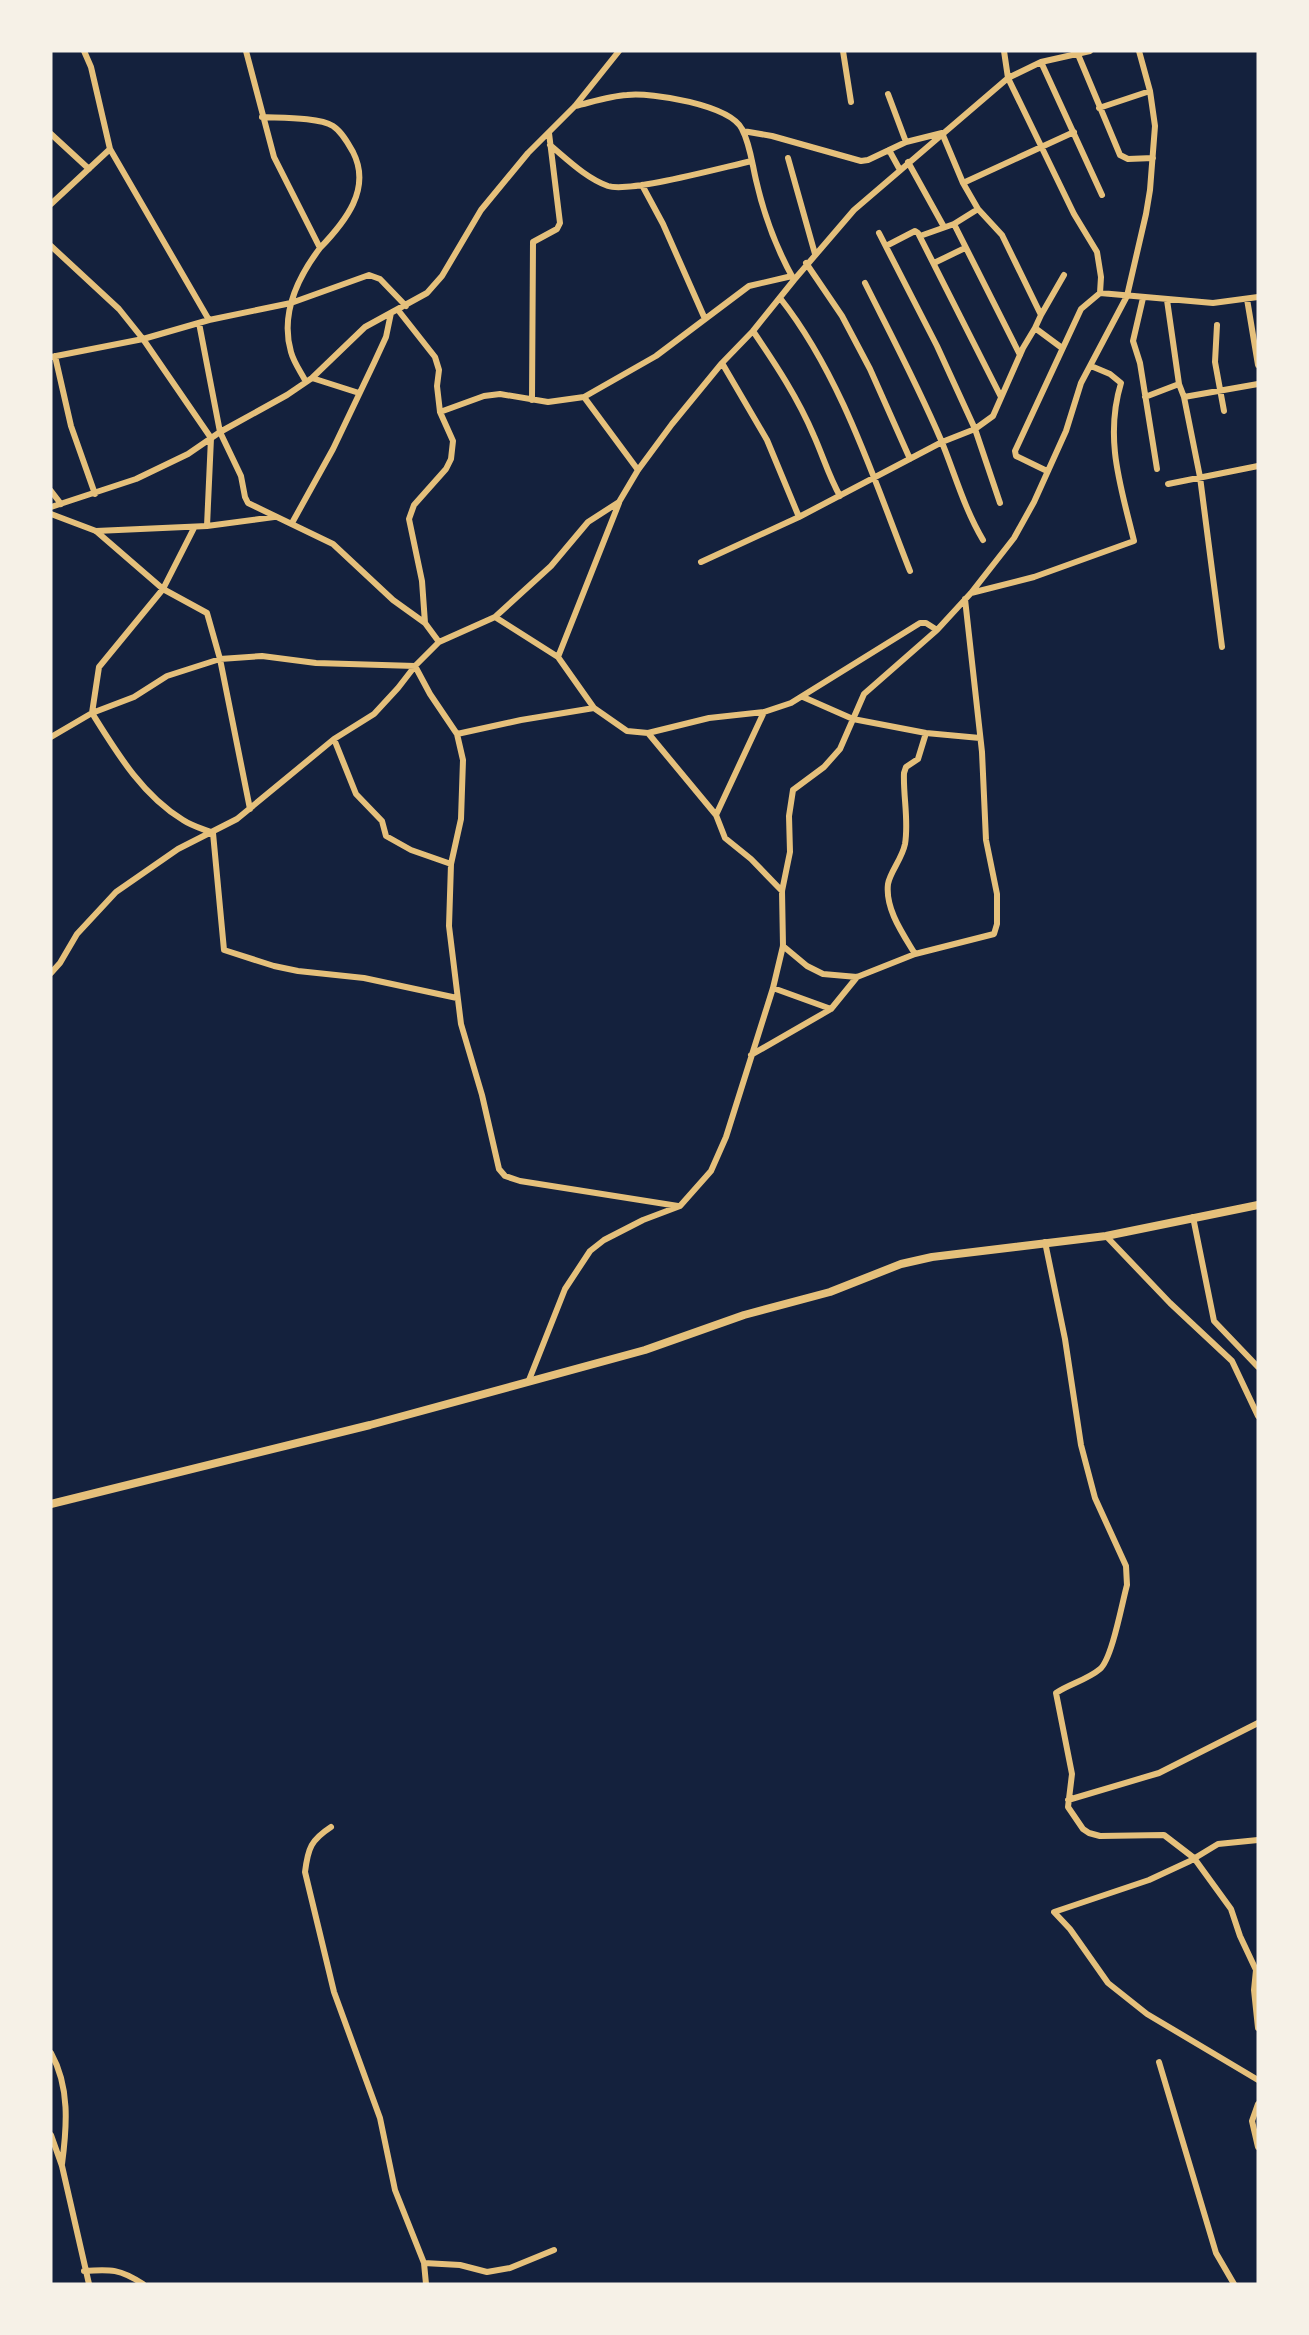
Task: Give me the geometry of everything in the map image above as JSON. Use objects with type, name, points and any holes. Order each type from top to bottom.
[{"type":"street","points":[[84,51],[91,67],[110,149],[209,320]]},
{"type":"street","points":[[246,51],[274,157],[320,248]]},
{"type":"street","points":[[51,507],[95,494],[160,468],[211,439],[309,380],[365,327],[406,306],[436,285],[475,218],[528,153],[575,106],[619,51]]},
{"type":"street","points":[[843,51],[851,102]]},
{"type":"street","points":[[1004,51],[1009,78],[1074,214],[1097,252],[1101,276],[1100,293],[1082,309],[1015,451],[1016,456],[1047,471]]},
{"type":"street","points":[[558,657],[619,502],[638,470],[722,363],[753,331],[814,254],[854,210],[1009,78],[1041,62],[1090,51]]},
{"type":"street","points":[[529,1380],[565,1289],[590,1251],[604,1240],[643,1220],[680,1206],[711,1171],[726,1137],[774,988],[783,946],[782,891],[790,852],[789,816],[793,790],[830,761],[845,741],[864,694],[937,630],[968,596],[1014,538],[1028,514],[1066,431],[1081,383],[1127,296],[1150,190],[1155,126],[1150,91],[1139,51]]},
{"type":"street","points":[[1077,52],[1120,155],[1128,159],[1153,158]]},
{"type":"street","points":[[1041,62],[1102,195]]},
{"type":"street","points":[[1099,108],[1150,91]]},
{"type":"street","points":[[888,94],[906,142]]},
{"type":"street","points":[[575,106],[627,95],[674,99],[716,110],[740,124],[775,246],[793,278]]},
{"type":"street","points":[[262,117],[312,121],[333,126],[348,143],[356,159],[359,178],[356,198],[347,216],[300,276],[288,317],[290,348],[309,380],[359,393]]},
{"type":"street","points":[[743,131],[772,136],[853,160],[868,160],[906,142],[942,133]]},
{"type":"street","points":[[963,183],[1074,132]]},
{"type":"street","points":[[533,400],[533,242],[557,229],[560,223],[549,133]]},
{"type":"street","points":[[942,133],[963,183],[978,209],[1002,235],[1041,315]]},
{"type":"street","points":[[51,134],[89,169]]},
{"type":"street","points":[[550,145],[581,170],[618,188],[752,161]]},
{"type":"street","points":[[51,204],[110,149]]},
{"type":"street","points":[[889,150],[900,170]]},
{"type":"street","points":[[788,158],[814,254]]},
{"type":"street","points":[[908,162],[944,227]]},
{"type":"street","points":[[642,185],[663,224],[705,319]]},
{"type":"street","points":[[920,236],[954,224],[978,209]]},
{"type":"street","points":[[954,224],[1020,355]]},
{"type":"street","points":[[886,246],[915,231],[920,236],[1000,397]]},
{"type":"street","points":[[879,233],[937,346],[975,429],[1000,503]]},
{"type":"street","points":[[51,246],[118,309],[143,339],[211,439],[207,526]]},
{"type":"street","points":[[934,263],[965,248]]},
{"type":"street","points":[[806,264],[854,337],[910,459]]},
{"type":"street","points":[[95,494],[71,426],[53,357],[143,339],[209,320],[291,303],[369,275],[380,279],[406,306]]},
{"type":"street","points":[[701,562],[799,517],[942,442],[975,429],[993,416],[1020,355],[1064,275]]},
{"type":"street","points":[[440,412],[484,396],[500,394],[548,402],[584,397],[656,356],[749,286],[793,278]]},
{"type":"street","points":[[865,283],[914,380],[942,442],[965,508],[983,540]]},
{"type":"street","points":[[1100,293],[1213,303],[1258,297]]},
{"type":"street","points":[[780,298],[818,354],[874,478],[910,571]]},
{"type":"street","points":[[1143,298],[1133,341],[1140,363],[1157,469]]},
{"type":"street","points":[[1247,299],[1258,365]]},
{"type":"street","points":[[1167,300],[1179,384],[1200,477],[1222,647]]},
{"type":"street","points":[[292,523],[333,449],[386,337],[394,311]]},
{"type":"street","points":[[394,311],[436,357],[440,412],[453,441],[451,459],[446,469],[414,505],[409,519],[422,581],[425,624]]},
{"type":"street","points":[[199,323],[219,432],[241,476],[248,503],[333,544],[393,600],[425,624],[439,642]]},
{"type":"street","points":[[1217,325],[1214,362],[1224,411]]},
{"type":"street","points":[[1035,328],[1062,348]]},
{"type":"street","points":[[753,331],[783,374],[840,496]]},
{"type":"street","points":[[722,363],[767,440],[799,517]]},
{"type":"street","points":[[968,596],[1034,577],[1134,541],[1114,458],[1112,431],[1116,397],[1121,383],[1110,374],[1091,366]]},
{"type":"street","points":[[1145,397],[1179,384]]},
{"type":"street","points":[[1184,397],[1258,384]]},
{"type":"street","points":[[584,397],[638,470]]},
{"type":"street","points":[[1168,484],[1258,466]]},
{"type":"street","points":[[51,491],[61,504]]},
{"type":"street","points":[[51,973],[77,934],[116,892],[178,849],[213,833],[250,809],[334,739],[374,714],[439,642],[495,617],[551,566],[588,522],[619,502]]},
{"type":"street","points":[[51,514],[96,531],[163,589],[207,613],[220,659],[250,809]]},
{"type":"street","points":[[96,531],[194,528],[277,517]]},
{"type":"street","points":[[194,528],[163,589],[99,667],[92,713],[120,758],[151,794],[185,822],[213,833]]},
{"type":"street","points":[[783,946],[807,966],[823,974],[857,977],[915,954],[994,934],[997,924],[995,879],[986,840],[968,596]]},
{"type":"street","points":[[495,617],[558,657],[594,708],[627,730],[648,733],[709,718],[764,712],[803,697],[920,623],[926,622],[937,630]]},
{"type":"street","points":[[51,737],[92,713],[134,697],[167,676],[220,659],[262,656],[316,663],[415,666]]},
{"type":"street","points":[[415,666],[457,734],[463,760],[463,800],[451,864],[449,926],[461,1024],[499,1169],[520,1181],[680,1206]]},
{"type":"street","points":[[803,697],[853,719],[926,733],[980,738]]},
{"type":"street","points":[[457,734],[594,708]]},
{"type":"street","points":[[716,815],[764,712]]},
{"type":"street","points":[[648,733],[716,815],[725,838],[751,859],[782,891]]},
{"type":"street","points":[[915,954],[896,920],[888,886],[905,844],[904,773],[906,768],[919,759],[926,733]]},
{"type":"street","points":[[334,739],[356,794],[383,821],[386,836],[411,850],[451,864]]},
{"type":"street","points":[[213,833],[222,946],[227,953],[298,971],[364,978],[457,998]]},
{"type":"street","points":[[751,1055],[831,1009],[857,977]]},
{"type":"street","points":[[774,988],[831,1009]]},
{"type":"street","points":[[51,1504],[370,1425],[645,1350],[744,1315],[831,1292],[901,1264],[932,1257],[1106,1236],[1258,1205]]},
{"type":"street","points":[[1193,1217],[1214,1321],[1258,1367]]},
{"type":"street","points":[[1106,1236],[1170,1303],[1232,1361],[1258,1416]]},
{"type":"street","points":[[1045,1242],[1065,1339],[1081,1445],[1095,1498],[1126,1566],[1127,1576],[1110,1651],[1102,1668],[1056,1693],[1072,1774],[1068,1807],[1083,1829],[1089,1833],[1101,1836],[1164,1835],[1194,1858],[1231,1909],[1256,1970],[1258,2028]]},
{"type":"street","points":[[1068,1800],[1159,1773],[1258,1723]]},
{"type":"street","points":[[331,1827],[315,1838],[305,1872],[334,1992],[380,2118],[395,2190],[424,2263],[426,2284]]},
{"type":"street","points":[[1258,1840],[1224,1842],[1149,1880],[1054,1912],[1070,1929],[1108,1983],[1147,2014],[1258,2080]]},
{"type":"street","points":[[51,2053],[61,2072],[66,2112],[62,2166]]},
{"type":"street","points":[[1159,2062],[1216,2252],[1234,2284]]},
{"type":"street","points":[[1258,2104],[1252,2121],[1258,2147]]},
{"type":"street","points":[[51,2135],[62,2166],[89,2284]]},
{"type":"street","points":[[424,2263],[454,2264],[487,2272],[510,2268],[554,2250]]},
{"type":"street","points":[[84,2271],[113,2269],[127,2273],[142,2284]]}]
